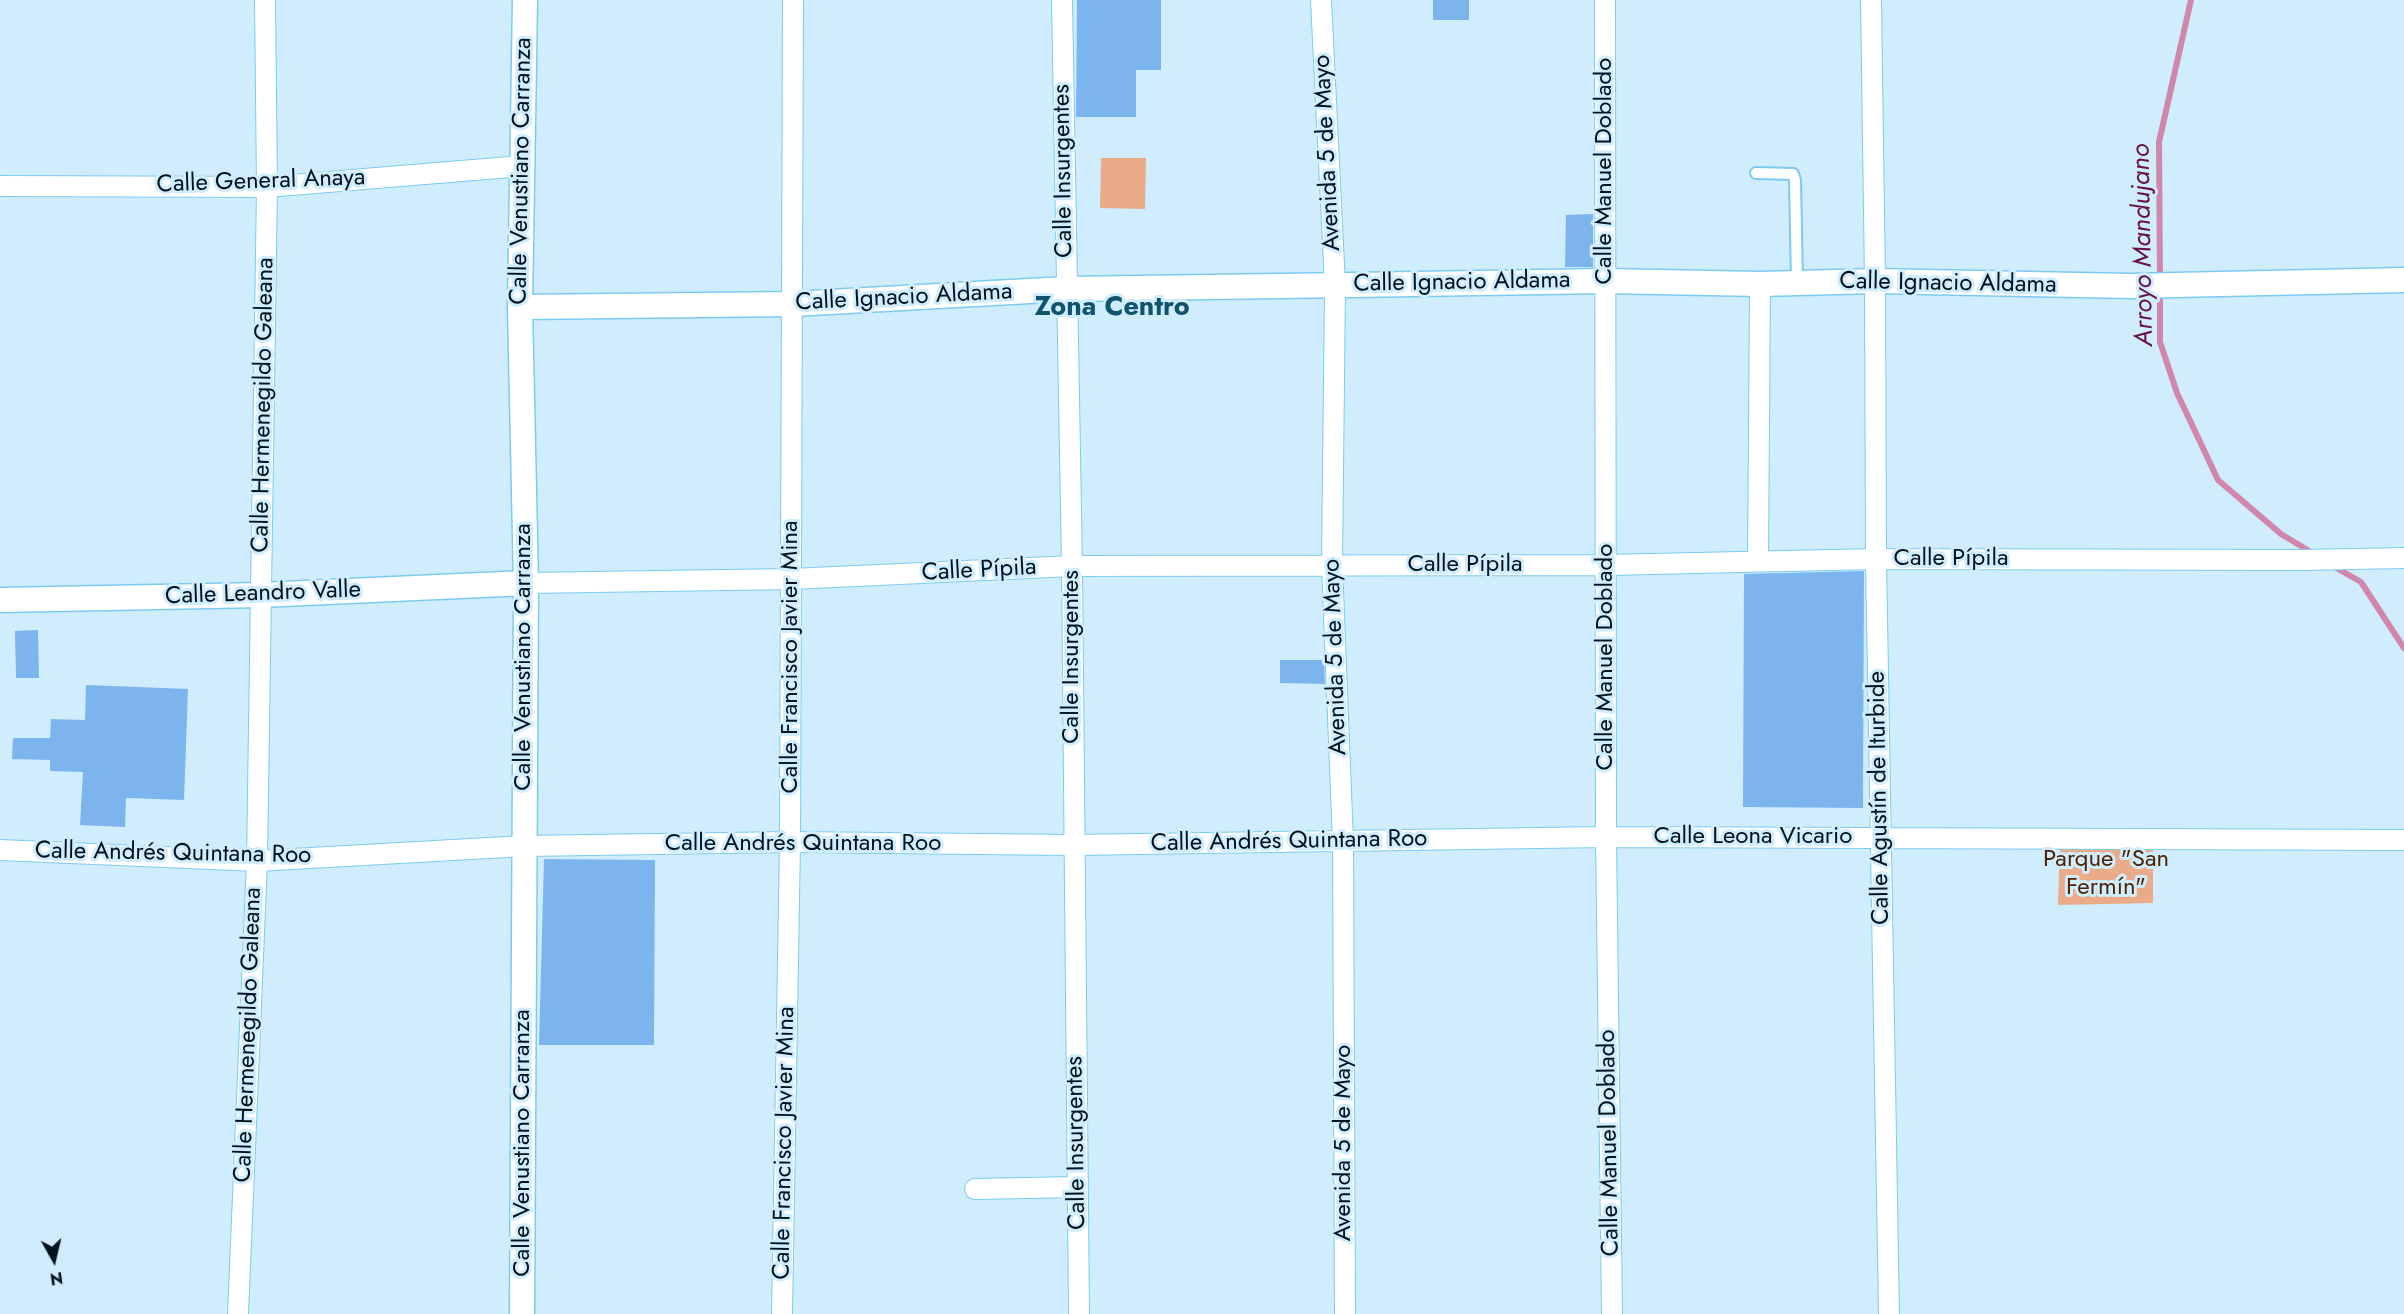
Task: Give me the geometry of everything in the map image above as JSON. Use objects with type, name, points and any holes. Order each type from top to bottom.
[{"type":"street","name":"Calle Hermenegildo Galeana","points":[[238,1314],[257,861],[267,187],[265,0]]},
{"type":"street","name":"Calle Venustiano Carranza","points":[[522,1314],[526,583],[520,308],[525,0]]},
{"type":"street","name":"Calle Francisco Javier Mina","points":[[782,1314],[790,842],[793,0]]},
{"type":"street","name":"Calle Insurgentes","points":[[1062,0],[1072,566],[1079,1314]]},
{"type":"street","name":"Avenida 5 de Mayo","points":[[1321,0],[1335,285],[1332,565],[1342,842],[1345,1314]]},
{"type":"street","name":"Calle Manuel Doblado","points":[[1605,0],[1606,837],[1612,1314]]},
{"type":"street","name":"Calle Agustín de Iturbide","points":[[1871,0],[1876,559],[1889,1314]]},
{"type":"street","name":"Calle General Anaya","points":[[0,186],[267,187],[522,166]]},
{"type":"street","name":"Calle Ignacio Aldama","points":[[520,308],[793,304],[1066,290],[1335,285],[1605,281],[1760,285],[1875,281],[2130,286],[2404,280]]},
{"type":"street","points":[[1758,561],[1760,285]]},
{"type":"street","name":"Calle Pípila","points":[[526,583],[792,579],[1072,566],[1606,565],[1876,559],[2302,560],[2404,558]]},
{"type":"street","name":"Calle Leandro Valle","points":[[0,600],[261,595],[526,583]]},
{"type":"street","name":"Calle Leona Vicario","points":[[1606,837],[2404,840]]},
{"type":"street","name":"Calle Andrés Quintana Roo","points":[[0,850],[257,861],[524,846],[790,842],[1073,845],[1606,837]]},
{"type":"street","points":[[975,1189],[1077,1187]]},
{"type":"lane","points":[[1756,174],[1793,174],[1797,284]]},
{"type":"green space","points":[[1101,158],[1146,158],[1145,209],[1100,208]]},
{"type":"green space","name":"Parque \"San Fermín\"","points":[[2153,844],[2153,903],[2058,905],[2060,845]]},
{"type":"building","points":[[1077,0],[1161,0],[1161,70],[1136,70],[1136,117],[1076,117]]},
{"type":"building","points":[[1433,0],[1469,0],[1469,20],[1433,20]]},
{"type":"building","points":[[1593,214],[1593,267],[1565,267],[1566,215]]},
{"type":"building","points":[[1864,571],[1863,808],[1743,807],[1744,574]]},
{"type":"building","points":[[38,630],[39,678],[16,678],[15,631]]},
{"type":"building","points":[[1280,660],[1324,660],[1325,684],[1280,683]]},
{"type":"building","points":[[86,685],[188,689],[184,800],[126,798],[125,827],[80,825],[83,772],[50,771],[50,760],[12,759],[13,738],[50,738],[51,719],[85,720]]},
{"type":"building","points":[[544,859],[655,860],[654,1045],[539,1045]]},
{"type":"waterway","name":"Arroyo Mandujano","points":[[2160,281],[2159,142],[2191,0]]},
{"type":"waterway","name":"Arroyo Mandujano","points":[[2160,291],[2160,342],[2177,393],[2218,480],[2281,534],[2314,554]]},
{"type":"waterway","name":"Arroyo Mandujano","points":[[2333,566],[2361,582],[2404,648]]},
{"type":"district","name":"Zona Centro","points":[[1112,308]]}]
